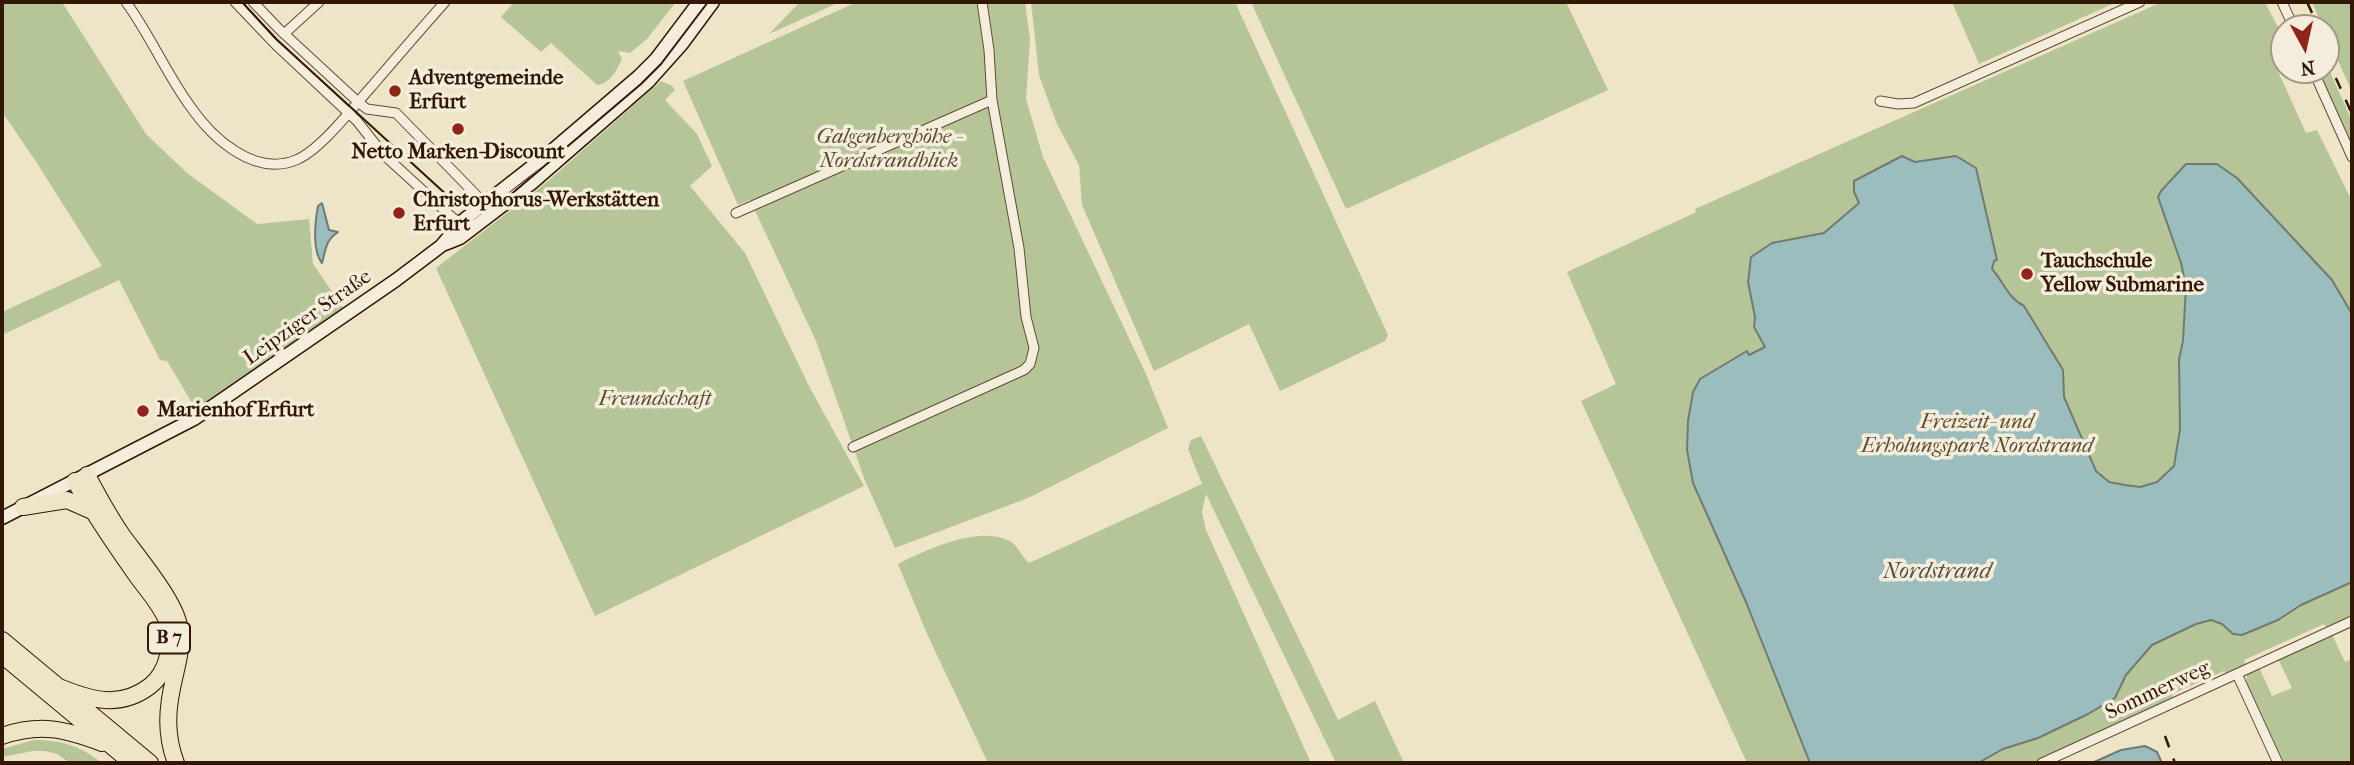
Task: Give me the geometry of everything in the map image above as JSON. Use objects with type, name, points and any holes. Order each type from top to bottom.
[{"type":"highway","name":"B 7","points":[[59,687],[99,700],[125,699],[140,694],[155,681],[166,663],[170,643],[166,621],[92,511],[81,478]]},
{"type":"highway","name":"B 7","points":[[81,478],[159,588],[179,623],[181,646],[167,722],[176,763]]},
{"type":"highway","points":[[23,507],[67,500],[92,511]]},
{"type":"highway","name":"B 7","points":[[2,640],[150,763]]},
{"type":"highway","points":[[2,655],[132,763]]},
{"type":"highway","points":[[2,736],[22,730],[58,729],[114,748]]},
{"type":"main road","name":"Leipziger Straße","points":[[2,518],[194,419],[359,308],[441,246],[461,222],[639,76],[656,59],[699,2]]},
{"type":"main road","name":"Leipziger Straße","points":[[441,246],[460,238],[531,183],[648,82],[682,44],[713,2]]},
{"type":"street","points":[[126,2],[191,107],[226,146],[244,157],[271,164],[295,161],[312,151],[349,113],[445,2]]},
{"type":"street","points":[[235,2],[275,44],[349,113],[384,155],[454,219],[480,223],[485,204],[396,113],[367,108],[358,102],[253,2]]},
{"type":"street","points":[[284,34],[318,2]]},
{"type":"street","points":[[853,447],[1024,370],[1030,364],[1034,348],[1026,317],[1019,248],[992,100],[982,2]]},
{"type":"street","points":[[1880,101],[1914,103],[2140,2]]},
{"type":"street","points":[[2319,84],[2352,157]]},
{"type":"street","points":[[736,213],[992,100]]},
{"type":"street","points":[[2237,674],[2352,621]]},
{"type":"street","name":"Sommerweg","points":[[2042,763],[2237,674],[2278,763]]},
{"type":"green space","points":[[2,2],[62,2],[146,134],[187,173],[257,224],[309,219],[313,264],[344,309],[201,405],[192,403],[167,361],[160,360],[119,280],[2,335],[2,312],[102,266],[2,112]]},
{"type":"green space","points":[[514,2],[676,2],[647,39],[630,53],[618,51],[622,59],[615,72],[606,82],[597,85],[551,43],[541,52],[501,17]]},
{"type":"green space","points":[[800,2],[840,2],[769,34]]},
{"type":"green space","name":"Galgenberghöhe - Nordstrandblick","points":[[857,2],[1025,2],[1030,39],[1026,99],[1043,157],[1146,374],[1168,428],[1028,498],[895,548],[864,478],[816,341],[750,200],[738,205],[683,81]]},
{"type":"green space","points":[[1031,2],[1235,2],[1388,335],[1385,341],[1280,391],[1249,324],[1154,371],[1082,205],[1079,165],[1056,122],[1039,75]]},
{"type":"green space","points":[[1251,2],[1566,2],[1608,90],[1346,209]]},
{"type":"green space","points":[[1952,2],[2117,2],[1979,64]]},
{"type":"green space","name":"Nordstrand","points":[[2162,2],[2265,2],[2271,14],[2270,84],[2284,84],[2306,133],[2317,130],[2352,201],[2352,617],[2327,629],[2324,624],[2244,660],[2246,666],[2227,674],[2224,671],[2172,694],[2174,699],[2034,763],[1747,763],[1581,401],[1616,384],[1567,272],[1688,216],[1696,212],[1695,209]]},
{"type":"green space","points":[[2312,2],[2351,2],[2352,92],[2340,65],[2340,14],[2317,14]]},
{"type":"green space","name":"Freundschaft","points":[[661,81],[675,90],[665,100],[697,134],[712,166],[690,186],[745,253],[810,388],[864,486],[595,616],[436,268],[547,182]]},
{"type":"green space","points":[[2324,84],[2335,84],[2352,121],[2352,145]]},
{"type":"green space","points":[[1201,436],[1338,720],[1375,701],[1404,763],[1336,763],[1206,494],[1202,512],[1206,530],[1311,763],[988,763],[928,636],[898,564],[952,541],[982,536],[995,536],[1011,542],[1029,563],[1202,484],[1188,449],[1191,440]]},
{"type":"green space","points":[[2332,634],[2345,662],[2352,659],[2352,763],[2281,763],[2246,682],[2247,674],[2259,667],[2272,696],[2292,688],[2278,659]]},
{"type":"green space","points":[[34,740],[70,745],[102,763],[70,763],[57,754],[45,751],[2,757],[2,749]]},
{"type":"water","name":"Nordstrand","points":[[1902,156],[1915,162],[1956,156],[1976,168],[1997,260],[1994,261],[1992,269],[2010,294],[2024,306],[2063,370],[2064,397],[2096,471],[2109,482],[2140,487],[2157,482],[2174,466],[2180,429],[2179,359],[2183,341],[2186,286],[2181,263],[2158,197],[2186,164],[2217,164],[2237,178],[2332,280],[2352,314],[2352,582],[2301,605],[2278,620],[2242,635],[2233,634],[2222,624],[2211,620],[2196,624],[2152,645],[2126,675],[2115,698],[2038,738],[2003,749],[1978,763],[1810,763],[1746,602],[1693,483],[1687,450],[1688,421],[1693,392],[1700,379],[1747,351],[1749,355],[1765,347],[1754,327],[1755,317],[1748,282],[1751,257],[1772,243],[1824,233],[1859,203],[1854,192],[1854,181]]},
{"type":"water","points":[[322,203],[329,230],[338,232],[328,242],[322,263],[315,236],[318,206]]},
{"type":"water","points":[[2145,746],[2157,752],[2162,763],[2092,763],[2121,750]]},
{"type":"tram line","points":[[242,2],[276,39],[449,197],[475,207],[502,202],[641,84],[661,64],[708,2]]},
{"type":"railway","points":[[2307,2],[2313,14]]},
{"type":"railway","points":[[2339,84],[2352,114]]},
{"type":"railway","points":[[2165,736],[2175,763]]},
{"type":"place","name":"Adventgemeinde Erfurt","points":[[395,91]]},
{"type":"place","name":"Netto Marken-Discount","points":[[458,129]]},
{"type":"place","name":"Christophorus-Werkstätten Erfurt","points":[[399,213]]},
{"type":"place","name":"Tauchschule Yellow Submarine","points":[[2027,274]]},
{"type":"place","name":"Marienhof Erfurt","points":[[143,411]]},
{"type":"park label","name":"Freizeit- und Erholungspark Nordstrand","points":[[1977,435]]}]
